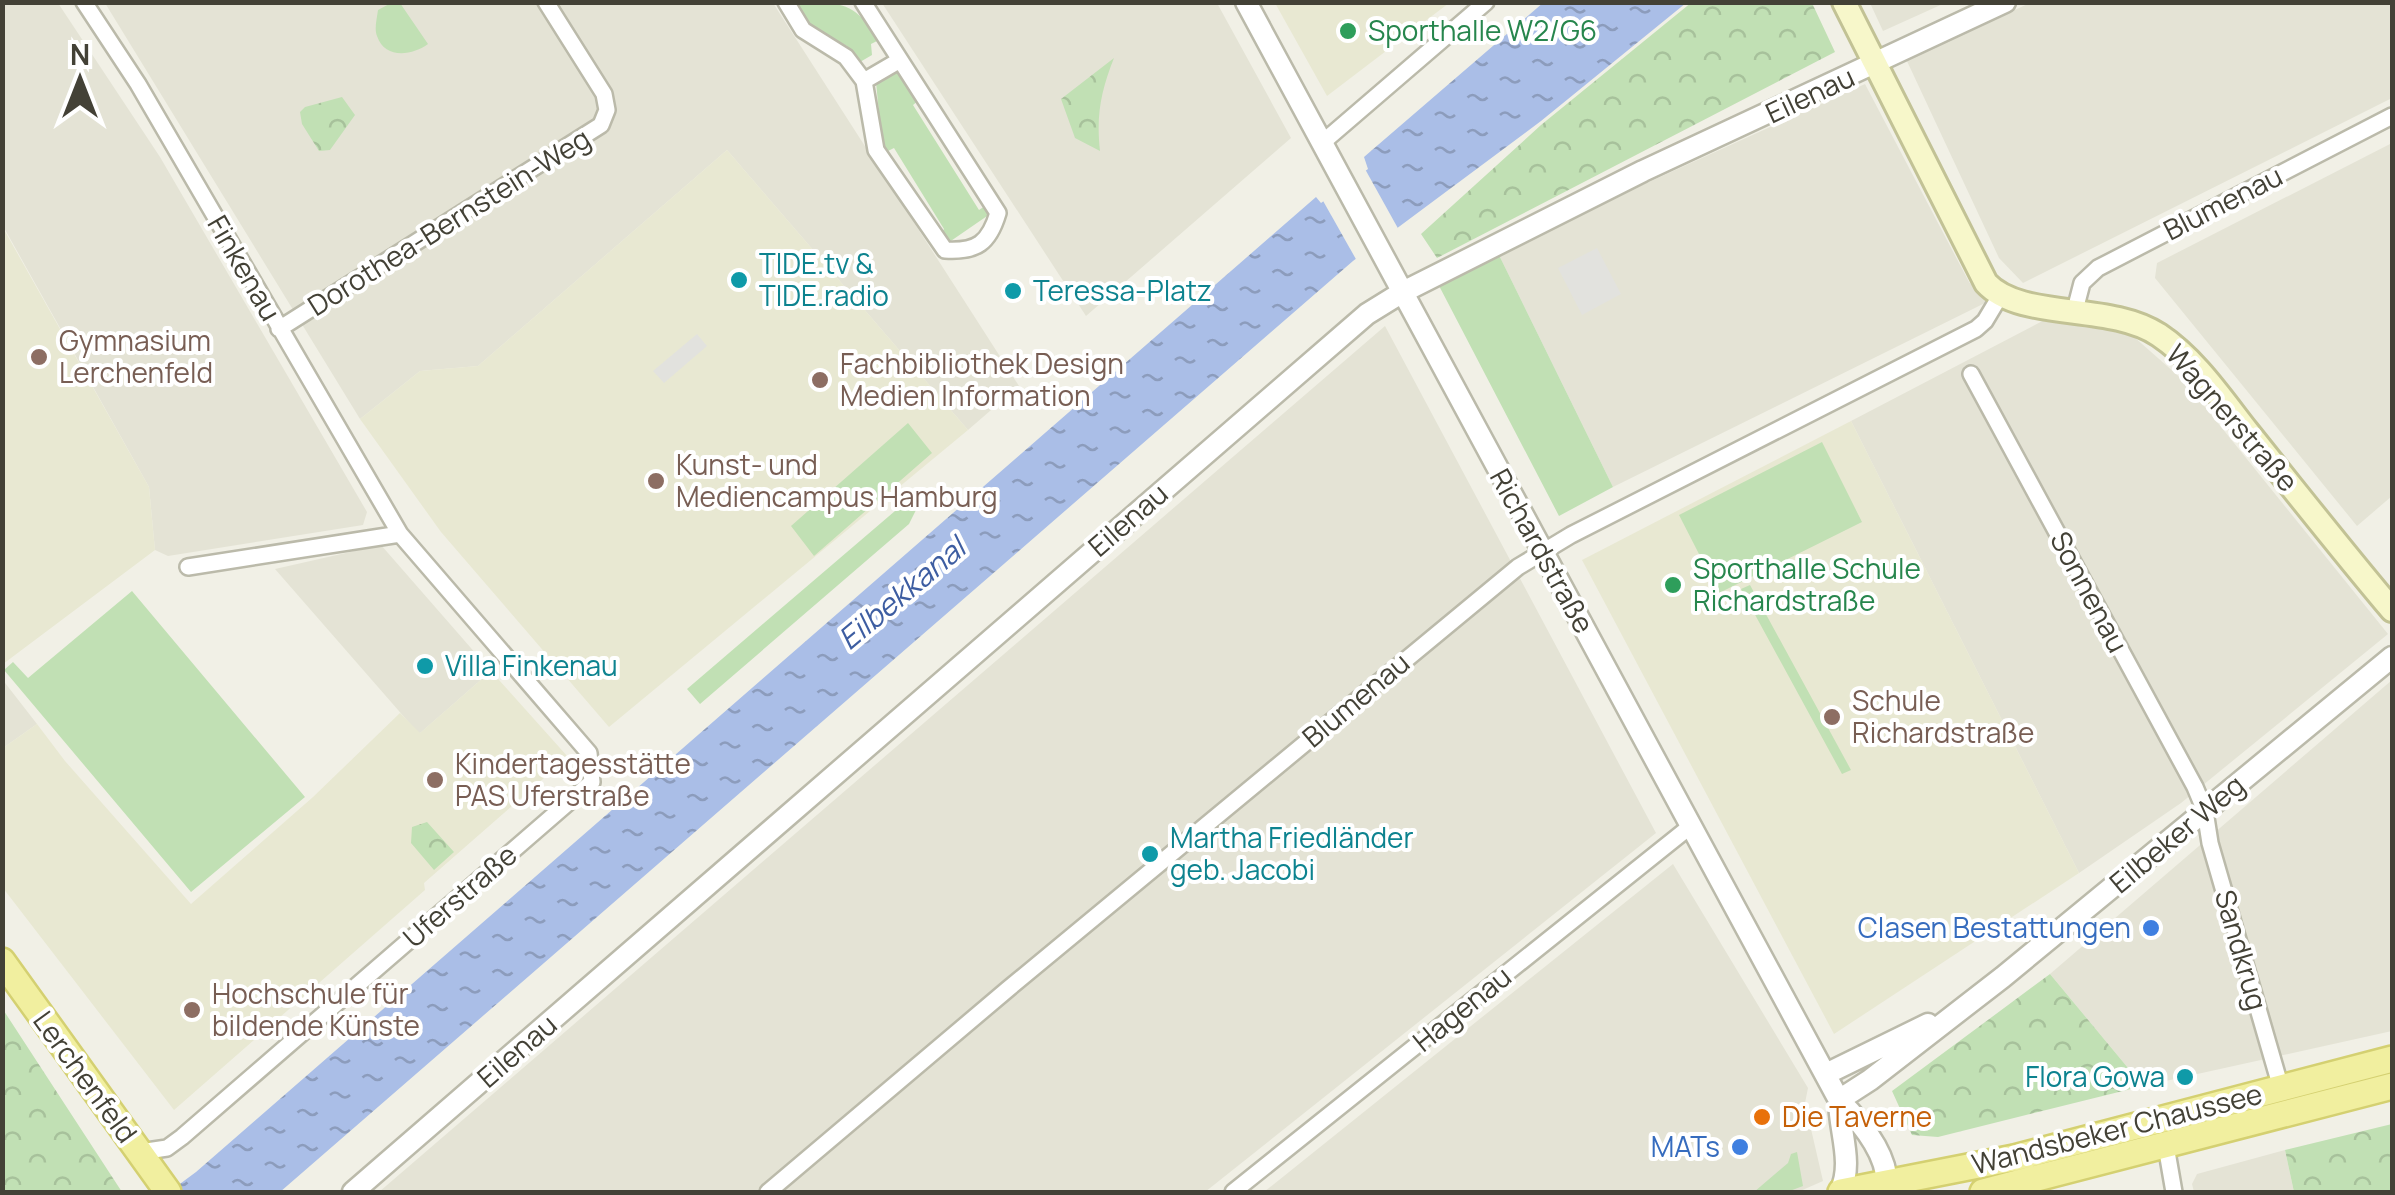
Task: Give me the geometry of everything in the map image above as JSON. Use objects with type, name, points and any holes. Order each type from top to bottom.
[{"type":"main road","points":[[1844,2],[1982,277],[2000,296]]},
{"type":"main road","name":"Wagnerstraße","points":[[2000,296],[2139,324],[2176,349],[2212,387],[2392,610]]},
{"type":"main road","name":"Lerchenfeld","points":[[7,976],[167,1192]]},
{"type":"main road","name":"Wandsbeker Chaussee","points":[[1840,1192],[1887,1187],[2014,1158],[2392,1058]]},
{"type":"main road","name":"Wandsbeker Chaussee","points":[[1983,1192],[2392,1086]]},
{"type":"street","name":"Finkenau","points":[[84,2],[138,84],[400,534],[589,753],[592,782]]},
{"type":"street","name":"Dorothea-Bernstein-Weg","points":[[279,329],[601,125],[606,98],[546,2]]},
{"type":"street","points":[[786,2],[803,30],[846,57],[864,81],[876,150],[945,250],[964,251],[982,243],[993,230],[998,212],[863,2]]},
{"type":"street","name":"Richardstraße","points":[[1246,2],[1839,1100],[1871,1137],[1887,1187]]},
{"type":"street","points":[[1322,142],[1486,2]]},
{"type":"street","name":"Eilenau","points":[[354,1192],[1342,332],[1401,293],[1643,171],[2005,2]]},
{"type":"street","points":[[864,81],[900,60]]},
{"type":"street","name":"Blumenau","points":[[2075,310],[2082,283],[2098,268],[2392,116]]},
{"type":"street","name":"Blumenau","points":[[768,1192],[1518,567],[1572,535],[1952,342],[1985,321],[2000,296]]},
{"type":"street","name":"Sonnenau","points":[[1971,374],[2205,811]]},
{"type":"street","points":[[188,567],[400,534]]},
{"type":"street","name":"Eilbeker Weg","points":[[1839,1100],[1961,1010],[2392,657]]},
{"type":"street","name":"Uferstraße","points":[[140,1152],[168,1148],[182,1137],[592,782]]},
{"type":"street","name":"Sandkrug","points":[[2205,811],[2210,842],[2281,1088]]},
{"type":"street","name":"Hagenau","points":[[1233,1192],[1692,825]]},
{"type":"street","name":"Eilbeker Weg","points":[[1826,1074],[1961,1010]]},
{"type":"street","name":"Richardstraße","points":[[1839,1100],[1839,1128],[1847,1167],[1840,1192]]},
{"type":"street","points":[[2166,1146],[2174,1192]]},
{"type":"shaded area","points":[[2,3],[58,3],[160,157],[367,512],[363,525],[168,556],[155,550],[149,487],[3,226]]},
{"type":"shaded area","points":[[105,3],[773,3],[1019,386],[968,430],[727,150],[478,366],[420,371],[360,419]]},
{"type":"shaded area","points":[[882,3],[1217,3],[1291,138],[1086,316]]},
{"type":"shaded area","points":[[1275,3],[1449,3],[1327,96]]},
{"type":"shaded area","points":[[1870,3],[1945,3],[1883,31]]},
{"type":"shaded area","points":[[2030,3],[2392,3],[2392,98],[2023,283],[1999,258],[1906,59]]},
{"type":"shaded area","points":[[1865,84],[1969,282],[1987,302],[1613,487],[1497,251]]},
{"type":"shaded area","points":[[2392,143],[2392,496],[2357,526],[2155,278],[2157,263]]},
{"type":"shaded area","name":"Kunst- und Mediencampus Hamburg","points":[[727,150],[968,430],[609,727],[441,532],[360,419],[420,371],[478,366]]},
{"type":"shaded area","name":"Gymnasium Lerchenfeld","points":[[2,226],[149,487],[155,550],[3,664]]},
{"type":"shaded area","points":[[1597,248],[1621,294],[1582,315],[1558,268]]},
{"type":"shaded area","points":[[2054,315],[2133,336],[2184,381],[2388,634],[2181,803],[2079,873],[1851,421]]},
{"type":"shaded area","points":[[1385,326],[1656,833],[1205,1192],[379,1192]]},
{"type":"shaded area","points":[[697,334],[707,346],[664,383],[653,371]]},
{"type":"shaded area","name":"Schule Richardstraße","points":[[1851,421],[2079,873],[1834,1034],[1582,560]]},
{"type":"shaded area","points":[[381,545],[491,671],[419,734],[275,569]]},
{"type":"shaded area","name":"Hochschule für bildende Künste","points":[[491,671],[568,757],[424,883],[425,890],[174,1110],[3,888],[3,748],[37,724],[191,904],[313,797],[400,713],[420,733]]},
{"type":"shaded area","points":[[2,679],[37,724],[3,748],[2,748]]},
{"type":"shaded area","points":[[2392,680],[2392,1031],[2143,1086],[2050,974]]},
{"type":"shaded area","points":[[1673,864],[1808,1088],[1805,1103],[1823,1181],[1798,1192],[1264,1192]]},
{"type":"shaded area","points":[[2285,1150],[2294,1192],[2194,1192],[2192,1184],[2197,1174]]},
{"type":"green space","points":[[1692,2],[1812,3],[1835,52],[1437,258],[1421,234],[1541,125]]},
{"type":"green space","points":[[400,3],[428,44],[400,53],[381,44],[376,30],[378,10]]},
{"type":"green space","points":[[793,3],[836,4],[853,11],[879,40],[871,44],[872,55],[860,62],[847,46],[812,28]]},
{"type":"green space","points":[[1114,58],[1101,103],[1100,151],[1075,138],[1061,99]]},
{"type":"green space","points":[[899,68],[919,100],[913,105],[979,210],[985,206],[990,214],[945,245],[940,236],[944,229],[894,148],[886,152],[882,145],[876,82]]},
{"type":"green space","points":[[342,97],[355,115],[330,150],[319,151],[302,124],[300,112],[305,107]]},
{"type":"green space","points":[[1497,251],[1613,487],[1559,516],[1436,280]]},
{"type":"green space","points":[[908,423],[932,453],[814,556],[791,526]]},
{"type":"green space","points":[[1822,442],[1862,522],[1719,593],[1679,515]]},
{"type":"green space","points":[[909,499],[919,504],[909,524],[700,704],[687,689]]},
{"type":"green space","points":[[1750,585],[1851,770],[1842,774],[1741,589]]},
{"type":"green space","points":[[132,591],[305,797],[191,892],[4,670],[13,662],[28,678]]},
{"type":"green space","points":[[427,822],[454,852],[434,870],[411,843],[412,827]]},
{"type":"green space","points":[[2050,974],[2143,1086],[1938,1137],[1912,1135],[1892,1091]]},
{"type":"green space","points":[[4,1011],[122,1192],[3,1192]]},
{"type":"green space","points":[[2392,1124],[2392,1192],[2294,1192],[2285,1150]]},
{"type":"green space","points":[[1797,1152],[1803,1186],[1787,1192],[1754,1192],[1788,1163],[1791,1154]]},
{"type":"water","name":"Eilbekkanal","points":[[1544,2],[1686,3],[1541,121],[1353,261],[280,1192],[169,1192],[1316,197],[1321,203],[1368,169],[1364,157]]},
{"type":"pier","points":[[1365,169],[1400,232],[1357,261],[1322,199]]},
{"type":"place","name":"Sporthalle W2/G6","points":[[1348,31]]},
{"type":"place","name":"TIDE.tv & TIDE.radio","points":[[739,280]]},
{"type":"place","name":"Teressa-Platz","points":[[1013,291]]},
{"type":"place","name":"Gymnasium Lerchenfeld","points":[[39,357]]},
{"type":"place","name":"Fachbibliothek Design Medien Information","points":[[820,380]]},
{"type":"place","name":"Kunst- und Mediencampus Hamburg","points":[[656,481]]},
{"type":"place","name":"Sporthalle Schule Richardstraße","points":[[1673,585]]},
{"type":"place","name":"Villa Finkenau","points":[[425,666]]},
{"type":"place","name":"Schule Richardstraße","points":[[1832,717]]},
{"type":"place","name":"Kindertagesstätte PAS Uferstraße","points":[[435,780]]},
{"type":"place","name":"Martha Friedländer geb. Jacobi","points":[[1150,854]]},
{"type":"place","name":"Clasen Bestattungen","points":[[2151,928]]},
{"type":"place","name":"Hochschule für bildende Künste","points":[[192,1010]]},
{"type":"place","name":"Flora Gowa","points":[[2185,1077]]},
{"type":"place","name":"Die Taverne","points":[[1762,1117]]},
{"type":"place","name":"MATs","points":[[1740,1147]]}]
